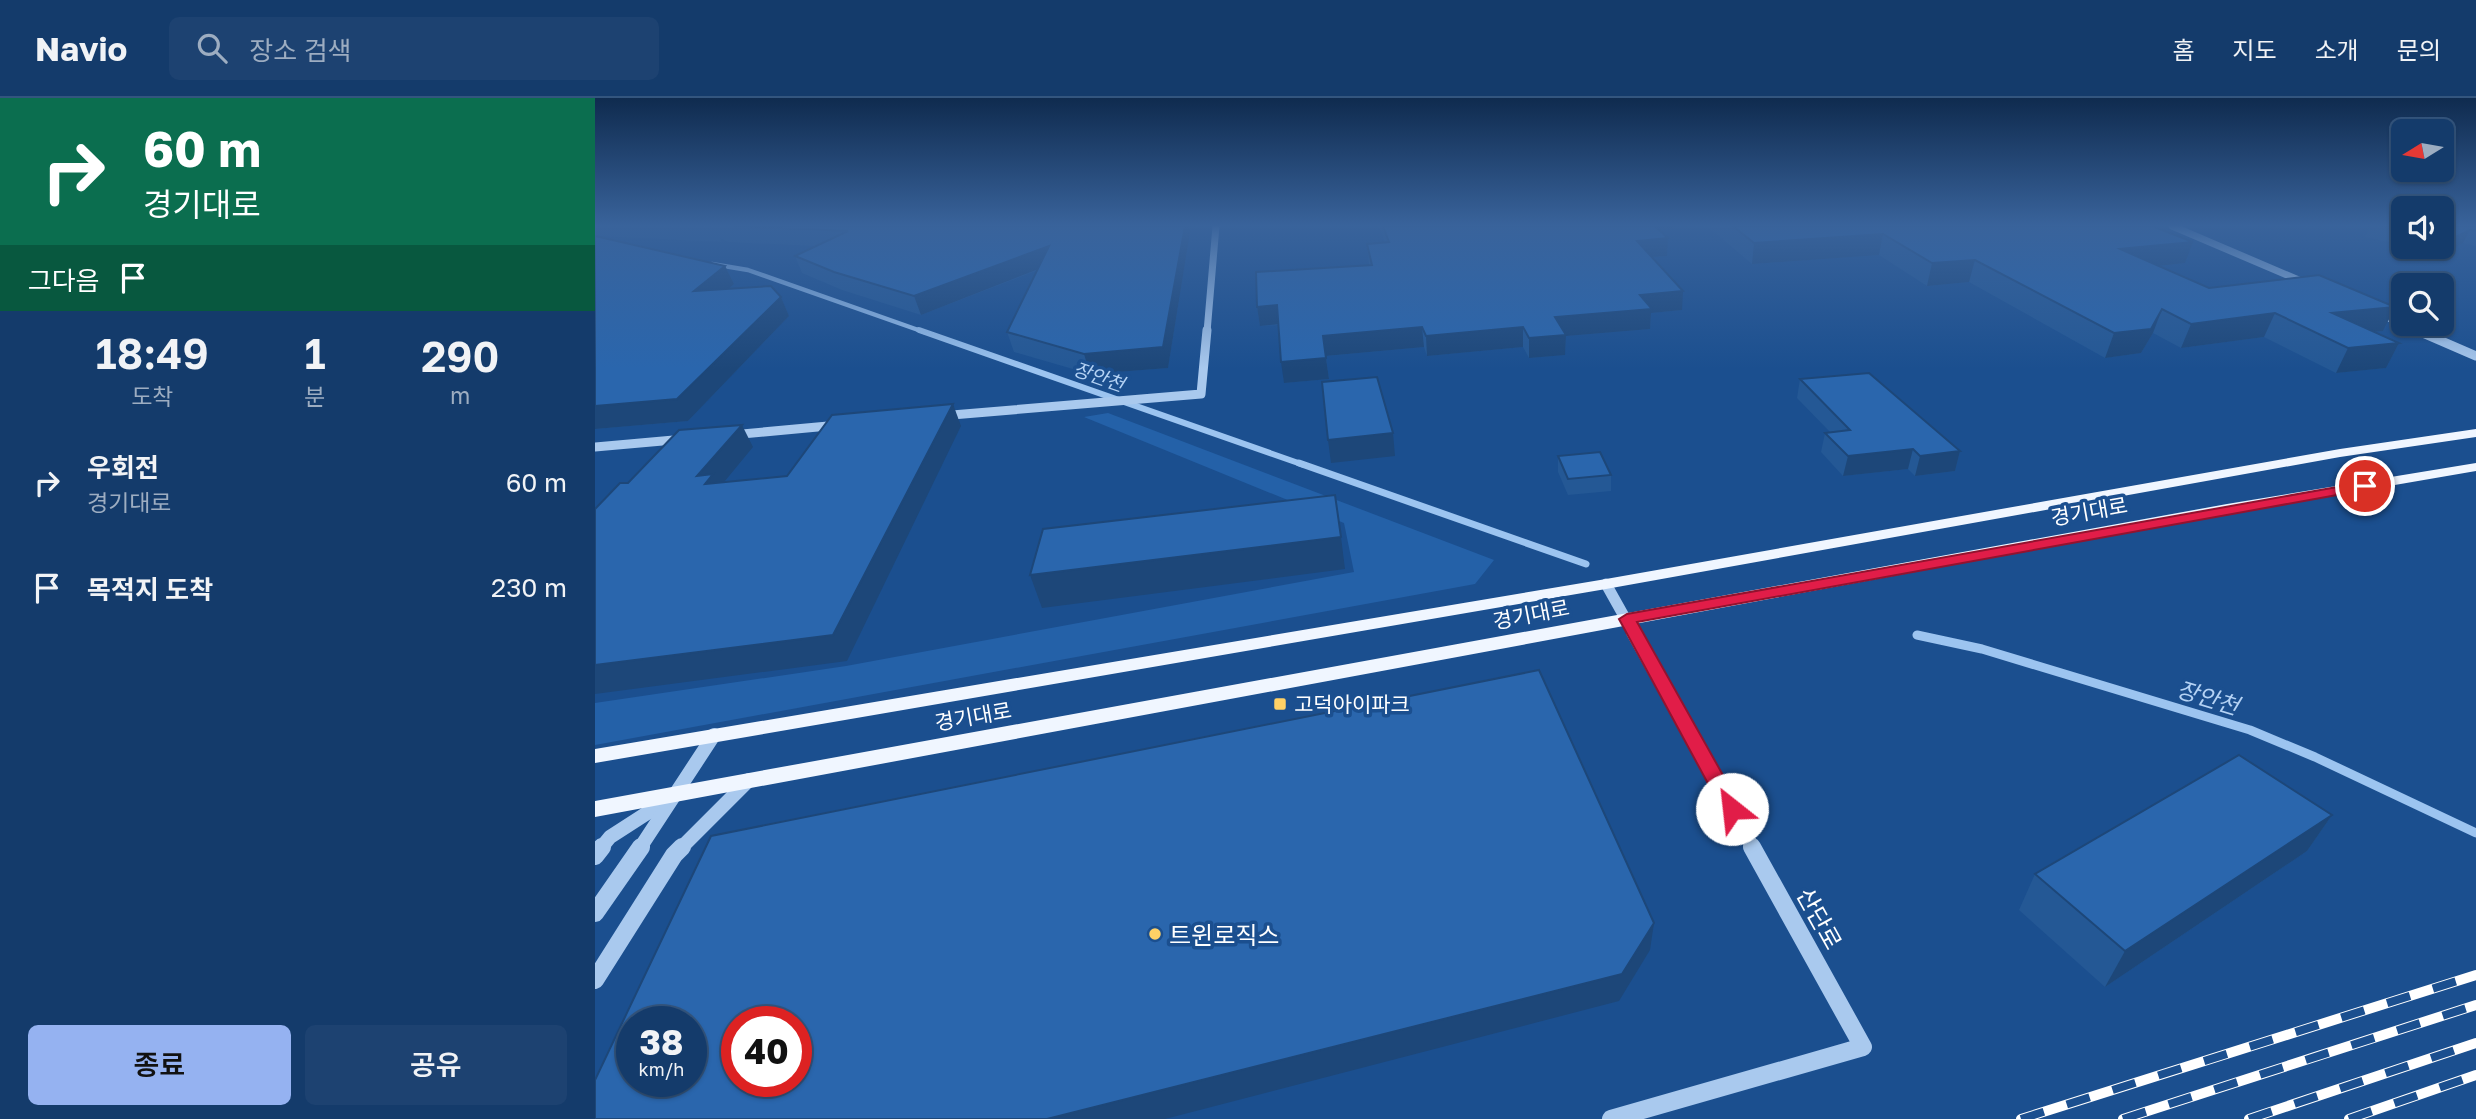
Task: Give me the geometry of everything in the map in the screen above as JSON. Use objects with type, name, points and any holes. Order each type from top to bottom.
[{"type":"main road","name":"경기대로","points":[[595,756],[1606,584],[2340,453],[2476,433]]},
{"type":"main road","name":"경기대로","points":[[595,809],[2227,509],[2476,467]]},
{"type":"street","points":[[929,417],[1201,394],[1212,274]]},
{"type":"street","points":[[2285,274],[2312,285]]},
{"type":"street","points":[[2362,307],[2476,356]]},
{"type":"street","points":[[720,436],[846,425]]},
{"type":"street","points":[[595,447],[693,438]]},
{"type":"street","name":"산단로","points":[[1606,584],[1863,1047],[1611,1119]]},
{"type":"street","points":[[595,913],[678,793],[714,735]]},
{"type":"street","points":[[595,980],[674,855],[749,780]]},
{"type":"street","points":[[595,856],[610,837],[678,793]]},
{"type":"shaded area","points":[[1108,413],[1494,560],[1475,584],[595,745],[595,703],[846,666],[1354,572],[1344,523],[1084,417]]},
{"type":"building","points":[[595,274],[716,274],[694,291],[771,286],[781,297],[677,399],[595,406]]},
{"type":"building","points":[[839,274],[974,274],[914,296]]},
{"type":"building","points":[[1035,274],[1176,274],[1163,347],[1084,354],[1007,332]]},
{"type":"building","points":[[1256,274],[1667,274],[1683,291],[1640,295],[1652,309],[1555,317],[1566,335],[1529,338],[1523,327],[1426,336],[1422,327],[1323,336],[1326,358],[1281,362],[1277,305],[1257,307]]},
{"type":"building","points":[[2001,274],[2176,274],[2209,288],[2319,275],[2391,305],[2332,313],[2399,343],[2348,348],[2275,313],[2191,324],[2162,309],[2151,329],[2114,333]]},
{"type":"building","points":[[1869,373],[1960,451],[1920,456],[1913,449],[1848,456],[1825,433],[1850,430],[1800,379]]},
{"type":"building","points":[[1377,377],[1393,433],[1328,440],[1322,382]]},
{"type":"building","points":[[953,404],[833,635],[595,665],[595,509],[620,483],[628,483],[679,430],[742,425],[697,476],[713,474],[705,484],[787,476],[832,415]]},
{"type":"building","points":[[1600,452],[1611,475],[1568,479],[1558,456]]},
{"type":"building","points":[[1335,495],[1341,537],[1030,575],[1043,529]]},
{"type":"building","points":[[1539,670],[1654,923],[1622,974],[1047,1119],[595,1119],[595,1080],[616,1036],[616,1097],[707,1097],[707,1006],[630,1006],[711,836]]},
{"type":"building","points":[[2239,755],[2332,815],[2125,951],[2035,874]]},
{"type":"waterway","name":"장안천","points":[[758,274],[924,332]]},
{"type":"waterway","name":"장안천","points":[[919,330],[1304,465]]},
{"type":"waterway","name":"장안천","points":[[1299,463],[1586,564]]},
{"type":"waterway","name":"장안천","points":[[1917,635],[1982,649],[2250,730],[2315,757],[2476,833]]},
{"type":"railway","points":[[2021,1119],[2476,975]]},
{"type":"railway","points":[[2123,1119],[2476,1005]]},
{"type":"railway","points":[[2249,1119],[2476,1043]]},
{"type":"railway","points":[[2349,1119],[2476,1075]]},
{"type":"place","name":"고덕아이파크","points":[[1280,704]]},
{"type":"place","name":"트윈로직스","points":[[1155,934]]},
{"type":"route","points":[[1732,809],[1627,619],[2365,486]]}]
